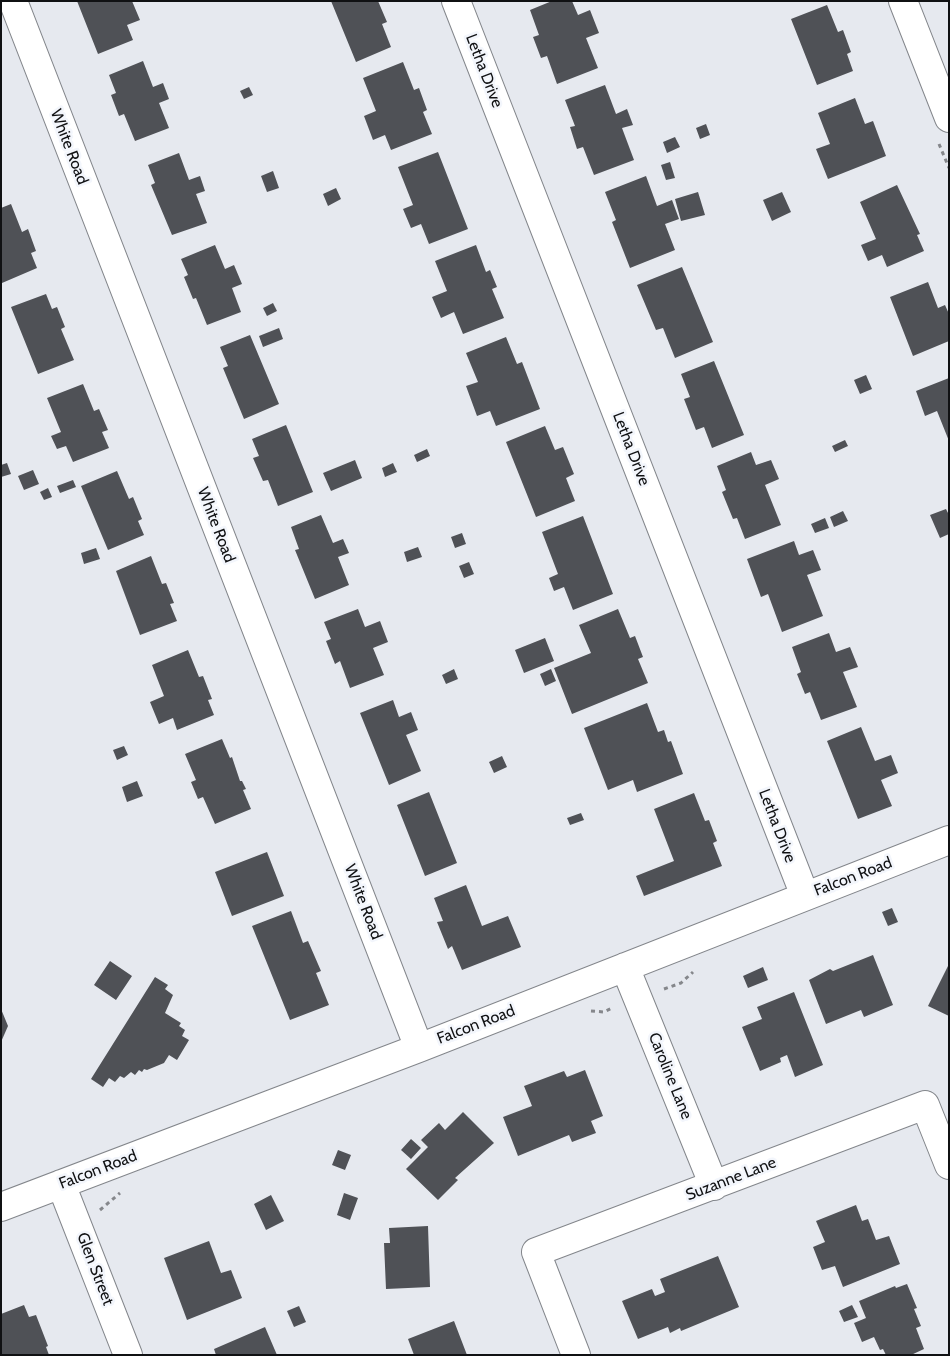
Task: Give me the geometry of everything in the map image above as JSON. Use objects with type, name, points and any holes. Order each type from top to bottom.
[{"type":"street","name":"White Road","points":[[13,1],[419,1048]]},
{"type":"street","name":"Letha Drive","points":[[456,1],[805,896]]},
{"type":"street","points":[[903,1],[949,118]]},
{"type":"street","name":"Falcon Road","points":[[1,1207],[419,1048],[949,840]]},
{"type":"street","name":"Caroline Lane","points":[[625,967],[714,1186]]},
{"type":"street","name":"Suzanne Lane","points":[[576,1355],[536,1252],[714,1186],[925,1104],[949,1165]]},
{"type":"street","name":"Glen Street","points":[[61,1184],[128,1355]]},
{"type":"building","points":[[77,1],[132,1],[140,20],[127,25],[133,40],[98,54]]},
{"type":"building","points":[[331,1],[378,1],[387,22],[382,24],[391,47],[356,62]]},
{"type":"building","points":[[552,1],[572,1],[578,15],[590,10],[599,33],[586,38],[598,68],[557,84],[547,56],[541,58],[533,37],[539,35],[530,10]]},
{"type":"building","points":[[827,5],[838,32],[843,30],[851,52],[847,54],[853,71],[817,85],[791,19]]},
{"type":"building","points":[[143,61],[153,87],[163,83],[169,99],[159,103],[169,128],[135,141],[124,114],[119,116],[111,95],[116,93],[109,75]]},
{"type":"building","points":[[403,62],[414,90],[419,88],[427,110],[423,112],[432,134],[391,150],[385,135],[373,140],[364,116],[376,111],[363,78]]},
{"type":"building","points":[[605,85],[616,114],[627,109],[633,125],[622,128],[634,160],[594,175],[583,147],[577,149],[570,127],[575,126],[565,100]]},
{"type":"building","points":[[249,87],[253,95],[244,99],[240,91]]},
{"type":"building","points":[[855,98],[865,124],[873,121],[886,156],[828,179],[816,149],[830,144],[818,113]]},
{"type":"building","points":[[706,124],[710,135],[700,139],[696,128]]},
{"type":"building","points":[[675,137],[680,147],[667,153],[663,142]]},
{"type":"building","points":[[438,152],[468,229],[429,244],[421,224],[411,228],[403,209],[413,205],[398,167]]},
{"type":"building","points":[[179,153],[189,180],[200,176],[205,191],[196,194],[207,223],[172,235],[151,185],[155,183],[148,165]]},
{"type":"building","points":[[670,162],[675,178],[666,180],[661,165]]},
{"type":"building","points":[[273,171],[279,188],[267,192],[261,176]]},
{"type":"building","points":[[646,176],[657,206],[672,200],[679,219],[665,224],[675,250],[630,268],[612,222],[616,220],[605,192]]},
{"type":"building","points":[[897,185],[920,234],[917,235],[924,251],[887,267],[882,255],[868,261],[861,245],[876,239],[860,202]]},
{"type":"building","points":[[336,188],[341,199],[328,206],[323,194]]},
{"type":"building","points":[[698,192],[705,215],[681,221],[675,199]]},
{"type":"building","points":[[782,192],[791,212],[772,221],[763,200]]},
{"type":"building","points":[[11,204],[22,232],[28,229],[36,251],[31,253],[37,268],[2,283],[1,208]]},
{"type":"building","points":[[215,245],[225,269],[234,265],[242,284],[232,288],[241,312],[207,325],[196,298],[193,299],[184,277],[188,275],[181,259]]},
{"type":"building","points":[[476,245],[486,272],[490,270],[497,287],[492,289],[504,318],[463,334],[454,312],[441,318],[432,297],[447,291],[435,261]]},
{"type":"building","points":[[682,267],[713,342],[675,358],[663,328],[656,330],[637,285]]},
{"type":"building","points":[[928,282],[938,308],[945,305],[949,314],[949,341],[913,356],[890,297]]},
{"type":"building","points":[[46,294],[52,309],[57,307],[65,327],[61,329],[74,360],[38,374],[11,307]]},
{"type":"building","points":[[273,303],[277,311],[267,316],[263,308]]},
{"type":"building","points":[[279,328],[283,339],[263,347],[259,336]]},
{"type":"building","points":[[250,335],[279,404],[244,419],[223,368],[228,366],[220,347]]},
{"type":"building","points":[[506,337],[517,364],[522,362],[540,409],[496,426],[490,411],[477,416],[466,386],[478,382],[466,353]]},
{"type":"building","points":[[714,361],[744,435],[712,448],[704,427],[696,430],[684,399],[690,397],[681,374]]},
{"type":"building","points":[[866,375],[872,389],[860,394],[854,380]]},
{"type":"building","points":[[949,378],[949,441],[937,411],[925,416],[916,391]]},
{"type":"building","points":[[83,384],[94,411],[99,409],[108,430],[102,432],[109,448],[73,462],[66,446],[57,449],[51,436],[61,432],[47,398]]},
{"type":"building","points":[[286,425],[313,492],[278,506],[268,480],[263,481],[253,458],[259,456],[252,439]]},
{"type":"building","points":[[545,426],[555,450],[563,447],[574,474],[566,478],[575,501],[536,517],[506,442]]},
{"type":"building","points":[[845,440],[848,446],[835,452],[832,446]]},
{"type":"building","points":[[427,449],[430,456],[417,462],[414,455]]},
{"type":"building","points":[[751,452],[756,465],[771,460],[779,479],[765,485],[781,525],[745,539],[737,518],[733,519],[722,492],[726,490],[717,466]]},
{"type":"building","points":[[355,460],[362,478],[331,491],[323,473]]},
{"type":"building","points":[[7,463],[11,474],[1,477],[1,465]]},
{"type":"building","points":[[393,463],[397,472],[385,477],[382,468]]},
{"type":"building","points":[[33,470],[39,484],[24,490],[18,476]]},
{"type":"building","points":[[117,471],[129,499],[133,497],[142,519],[138,521],[144,535],[108,550],[81,486]]},
{"type":"building","points":[[73,480],[76,487],[60,493],[57,486]]},
{"type":"building","points":[[48,488],[52,497],[44,500],[40,492]]},
{"type":"building","points":[[946,509],[949,515],[949,534],[940,538],[930,515]]},
{"type":"building","points":[[843,511],[848,521],[834,527],[830,517]]},
{"type":"building","points":[[321,515],[333,543],[343,539],[349,553],[338,557],[349,585],[315,599],[295,550],[299,549],[291,527]]},
{"type":"building","points":[[583,516],[613,594],[573,610],[564,587],[554,591],[549,578],[558,574],[542,532]]},
{"type":"building","points":[[825,518],[829,528],[815,533],[811,524]]},
{"type":"building","points":[[462,533],[466,544],[455,548],[451,537]]},
{"type":"building","points":[[794,541],[799,555],[813,550],[821,570],[807,575],[823,616],[782,632],[768,594],[761,597],[747,559]]},
{"type":"building","points":[[418,547],[422,557],[407,562],[404,552]]},
{"type":"building","points":[[96,548],[100,559],[84,564],[81,553]]},
{"type":"building","points":[[151,556],[162,584],[166,583],[174,603],[170,604],[177,621],[140,635],[116,571]]},
{"type":"building","points":[[469,562],[474,574],[464,578],[459,566]]},
{"type":"building","points":[[358,609],[365,627],[380,621],[388,642],[373,648],[384,675],[350,688],[340,661],[335,664],[326,641],[331,639],[324,622]]},
{"type":"building","points":[[618,609],[630,638],[635,636],[643,657],[638,659],[648,683],[572,714],[554,668],[591,653],[579,625]]},
{"type":"building","points":[[829,633],[836,652],[850,647],[858,667],[843,672],[857,707],[821,720],[810,692],[805,694],[797,674],[801,672],[792,647]]},
{"type":"building","points":[[545,638],[554,661],[524,673],[515,650]]},
{"type":"building","points":[[188,650],[199,677],[203,676],[212,699],[208,700],[214,715],[177,730],[173,718],[159,724],[150,702],[164,696],[152,665]]},
{"type":"building","points":[[454,669],[458,679],[446,684],[442,675]]},
{"type":"building","points":[[551,669],[556,681],[545,686],[540,674]]},
{"type":"building","points":[[393,700],[399,717],[411,712],[418,730],[406,735],[421,771],[389,785],[360,713]]},
{"type":"building","points":[[647,703],[658,732],[664,730],[668,742],[671,741],[683,774],[637,792],[633,780],[608,790],[584,728]]},
{"type":"building","points":[[861,727],[875,761],[891,755],[898,773],[881,780],[892,806],[858,819],[827,741]]},
{"type":"building","points":[[222,739],[230,758],[232,757],[240,781],[242,781],[246,789],[243,790],[251,809],[215,824],[203,797],[198,799],[191,782],[196,780],[185,754]]},
{"type":"building","points":[[124,746],[128,755],[117,760],[113,750]]},
{"type":"building","points":[[502,756],[507,767],[494,773],[489,762]]},
{"type":"building","points":[[137,781],[143,796],[127,802],[122,787]]},
{"type":"building","points":[[429,792],[457,863],[425,876],[397,805]]},
{"type":"building","points":[[694,793],[705,821],[709,820],[717,841],[713,843],[722,866],[644,896],[636,876],[674,861],[654,809]]},
{"type":"building","points":[[581,813],[584,820],[570,825],[567,818]]},
{"type":"building","points":[[267,852],[284,896],[232,916],[215,872]]},
{"type":"building","points":[[466,885],[482,926],[508,916],[521,947],[462,970],[452,946],[448,949],[437,922],[443,921],[434,898]]},
{"type":"building","points":[[892,908],[898,922],[888,926],[882,912]]},
{"type":"building","points":[[291,911],[303,943],[308,941],[321,971],[316,973],[329,1005],[290,1020],[252,926]]},
{"type":"building","points":[[873,955],[893,1005],[864,1017],[861,1010],[826,1024],[809,980],[830,969],[833,971]]},
{"type":"building","points":[[110,961],[132,976],[116,1000],[94,985]]},
{"type":"building","points":[[949,964],[949,1016],[928,1006]]},
{"type":"building","points":[[763,967],[768,980],[748,988],[743,976]]},
{"type":"building","points":[[155,977],[168,985],[165,989],[173,995],[165,1013],[181,1023],[179,1026],[185,1030],[182,1036],[189,1040],[177,1060],[169,1055],[164,1063],[147,1070],[144,1069],[142,1072],[139,1070],[135,1075],[131,1072],[124,1078],[120,1076],[115,1082],[109,1078],[103,1087],[91,1079]]},
{"type":"building","points":[[794,992],[823,1065],[795,1077],[787,1055],[780,1058],[781,1062],[760,1071],[742,1027],[762,1019],[757,1007]]},
{"type":"building","points":[[1,1009],[8,1026],[1,1042]]},
{"type":"building","points":[[585,1070],[603,1116],[591,1121],[596,1133],[572,1142],[569,1135],[518,1156],[503,1117],[532,1106],[524,1086],[564,1071],[567,1077]]},
{"type":"building","points":[[463,1112],[494,1143],[455,1178],[458,1180],[438,1200],[406,1169],[428,1147],[421,1140],[439,1123],[445,1130]]},
{"type":"building","points":[[411,1139],[421,1148],[411,1159],[401,1150]]},
{"type":"building","points":[[338,1150],[351,1155],[345,1170],[332,1165]]},
{"type":"building","points":[[344,1193],[358,1198],[350,1220],[337,1215]]},
{"type":"building","points":[[271,1195],[284,1221],[266,1230],[254,1204]]},
{"type":"building","points":[[856,1205],[862,1221],[868,1219],[876,1240],[889,1236],[900,1264],[843,1287],[835,1266],[822,1270],[813,1247],[825,1242],[816,1221]]},
{"type":"building","points":[[428,1226],[430,1287],[386,1289],[384,1243],[390,1243],[389,1228]]},
{"type":"building","points":[[209,1241],[221,1273],[231,1270],[242,1298],[187,1320],[164,1258]]},
{"type":"building","points":[[718,1256],[739,1307],[681,1331],[680,1328],[670,1333],[668,1327],[638,1339],[622,1301],[652,1289],[655,1296],[665,1292],[660,1279]]},
{"type":"building","points":[[907,1284],[917,1308],[914,1309],[921,1326],[916,1328],[924,1349],[911,1355],[886,1355],[883,1349],[880,1350],[874,1337],[862,1342],[854,1323],[866,1318],[859,1301],[895,1286],[896,1288]]},
{"type":"building","points":[[24,1305],[29,1317],[36,1315],[48,1346],[46,1347],[49,1355],[1,1355],[1,1314]]},
{"type":"building","points":[[852,1305],[858,1317],[844,1322],[839,1311]]},
{"type":"building","points":[[299,1306],[306,1322],[294,1327],[287,1311]]},
{"type":"building","points":[[454,1321],[467,1355],[414,1355],[408,1339]]},
{"type":"building","points":[[265,1327],[277,1355],[216,1355],[214,1349]]}]
